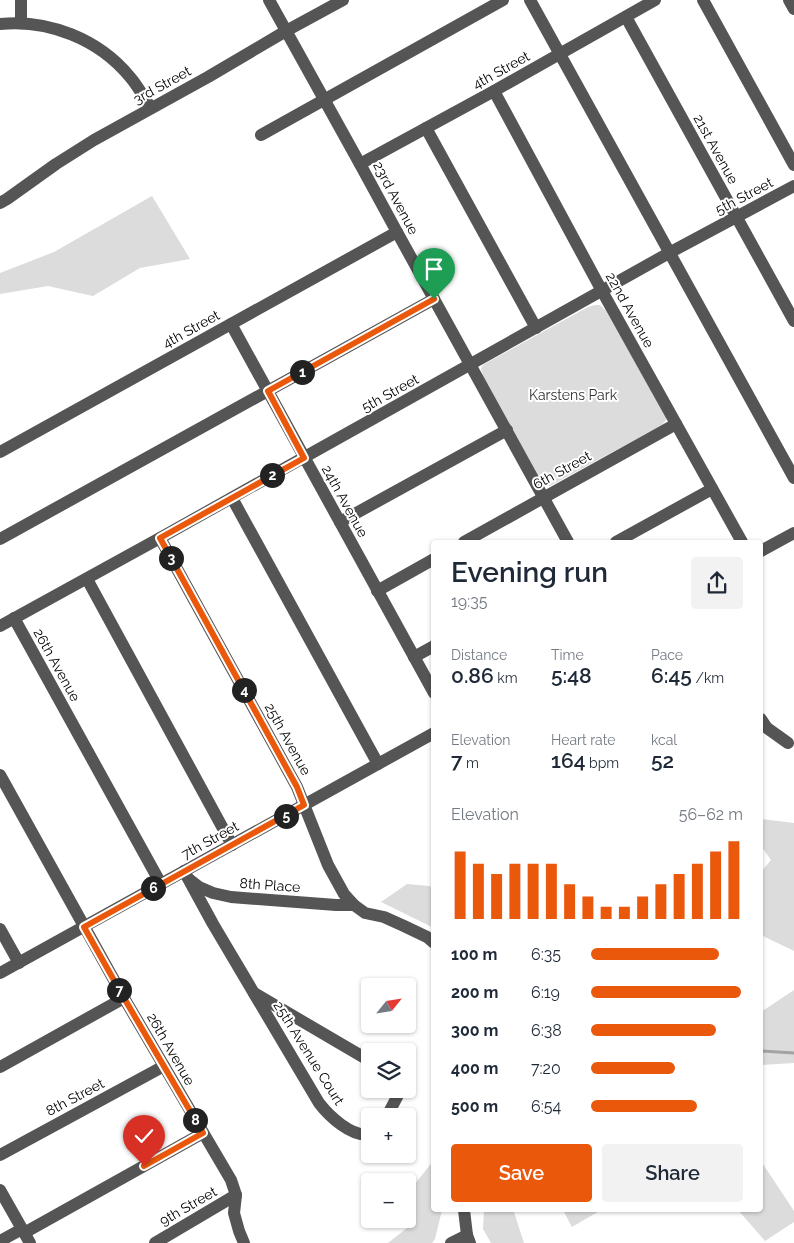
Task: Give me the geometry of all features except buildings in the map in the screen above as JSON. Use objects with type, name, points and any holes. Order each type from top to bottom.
[{"type":"street","points":[[21,0],[21,23]]},
{"type":"street","name":"23rd Avenue","points":[[269,0],[567,540]]},
{"type":"street","name":"3rd Street","points":[[0,203],[88,144],[343,0]]},
{"type":"street","points":[[261,135],[503,0]]},
{"type":"street","points":[[530,0],[794,478]]},
{"type":"street","name":"4th Street","points":[[360,164],[655,0]]},
{"type":"street","points":[[703,0],[794,165]]},
{"type":"street","points":[[789,0],[794,9]]},
{"type":"street","name":"21st Avenue","points":[[626,17],[794,321]]},
{"type":"street","points":[[0,24],[21,23],[44,26],[63,31],[84,40],[114,61],[130,77],[151,108]]},
{"type":"street","name":"22nd Avenue","points":[[494,91],[602,291],[741,540]]},
{"type":"street","points":[[426,128],[536,328]]},
{"type":"street","name":"5th Street","points":[[0,626],[669,253],[794,186]]},
{"type":"street","name":"4th Street","points":[[0,452],[397,232]]},
{"type":"street","points":[[0,539],[434,299]]},
{"type":"street","name":"24th Avenue","points":[[231,324],[431,688]]},
{"type":"street","name":"6th Street","points":[[468,540],[676,424]]},
{"type":"street","points":[[340,522],[507,430]]},
{"type":"street","points":[[620,540],[712,489]]},
{"type":"street","points":[[232,498],[378,764]]},
{"type":"street","points":[[763,550],[794,533]]},
{"type":"street","name":"25th Avenue","points":[[160,538],[292,779],[328,864],[344,894],[354,905],[365,912],[384,917],[431,940]]},
{"type":"street","points":[[378,591],[431,561]]},
{"type":"street","points":[[87,579],[232,845]]},
{"type":"street","name":"26th Avenue","points":[[14,618],[161,884]]},
{"type":"street","points":[[414,657],[431,648]]},
{"type":"street","points":[[763,722],[767,728],[788,743]]},
{"type":"street","name":"7th Street","points":[[0,973],[161,884],[187,875],[232,845],[431,735]]},
{"type":"street","name":"26th Avenue","points":[[0,775],[124,998],[231,1180],[236,1196],[234,1213],[244,1243]]},
{"type":"street","name":"8th Place","points":[[187,875],[198,887],[231,897],[354,905]]},
{"type":"street","name":"25th Avenue Court","points":[[187,875],[213,924],[319,1103],[338,1123],[361,1135]]},
{"type":"street","points":[[0,929],[18,963]]},
{"type":"street","name":"25th Avenue Court","points":[[254,993],[361,1056]]},
{"type":"street","points":[[0,1067],[124,998]]},
{"type":"street","name":"8th Street","points":[[0,1155],[164,1066]]},
{"type":"street","points":[[0,1241],[26,1235],[203,1133]]},
{"type":"street","points":[[0,1190],[26,1235]]},
{"type":"street","name":"9th Street","points":[[154,1243],[236,1196]]},
{"type":"street","points":[[451,1243],[469,1239],[464,1212]]},
{"type":"green space","points":[[152,196],[190,259],[140,268],[93,296],[48,286],[0,294],[0,273],[54,252]]},
{"type":"green space","name":"Karstens Park","points":[[600,305],[606,311],[666,415],[666,420],[662,425],[550,486],[545,486],[483,376],[481,368],[488,362],[588,307]]},
{"type":"green space","points":[[763,819],[794,823],[794,951],[763,936],[763,870],[771,860],[763,849]]},
{"type":"green space","points":[[407,884],[430,886],[431,927],[381,902]]},
{"type":"green space","points":[[794,990],[794,1063],[763,1065],[763,1011]]},
{"type":"green space","points":[[431,1164],[431,1212],[442,1212],[435,1239],[432,1243],[388,1243],[407,1228],[416,1228],[416,1182]]},
{"type":"green space","points":[[763,1164],[794,1211],[794,1222],[765,1241],[740,1212],[763,1212]]},
{"type":"green space","points":[[484,1212],[514,1212],[524,1243],[491,1243],[483,1229]]},
{"type":"green space","points":[[564,1212],[598,1212],[572,1227]]},
{"type":"waterway","points":[[763,1051],[794,1053]]},
{"type":"route","points":[[144,1166],[203,1133],[84,927],[304,805],[297,787],[160,538],[304,458],[268,391],[434,299]]}]
